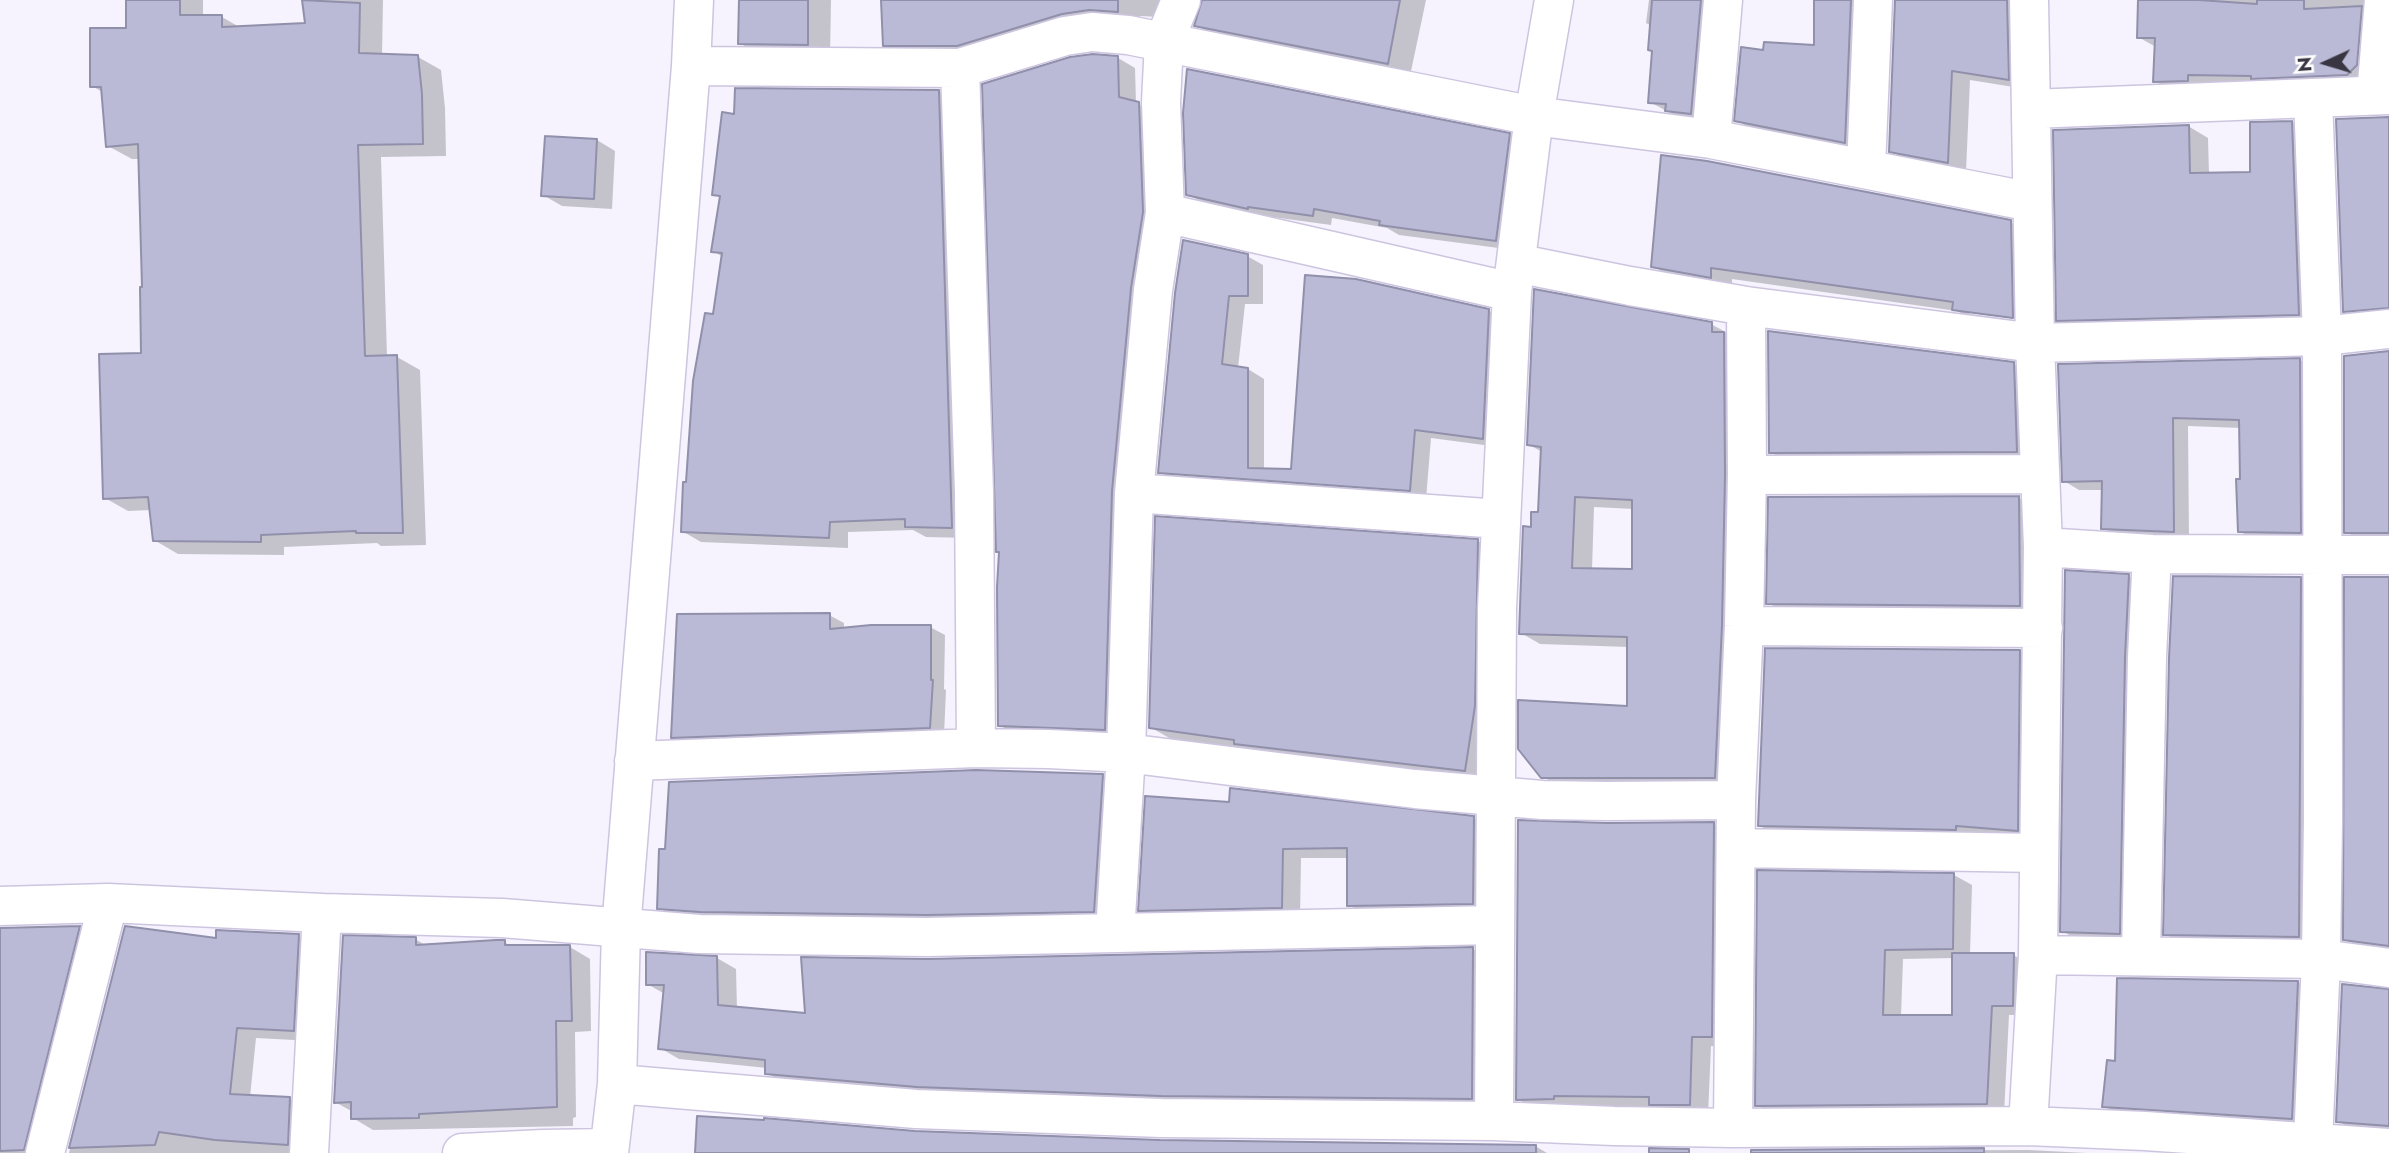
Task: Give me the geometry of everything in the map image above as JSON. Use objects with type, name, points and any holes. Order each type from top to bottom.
[{"type":"street","points":[[463,1153],[543,1149],[609,1151],[617,1084],[621,929],[691,66],[694,0]]},
{"type":"street","points":[[1115,933],[1126,753],[1134,493],[1153,290],[1165,213],[1161,102],[1164,42],[1181,0]]},
{"type":"street","points":[[1494,1121],[1494,796],[1500,519],[1514,278],[1534,116],[1554,0]]},
{"type":"street","points":[[1711,139],[1723,0]]},
{"type":"street","points":[[1866,169],[1873,0]]},
{"type":"street","points":[[2028,1126],[2038,955],[2043,628],[2029,0]]},
{"type":"street","points":[[2031,110],[2383,95],[2384,0]]},
{"type":"street","points":[[691,66],[960,68],[1065,36],[1092,32],[1128,35],[1534,116],[1711,139],[2032,202]]},
{"type":"street","points":[[960,68],[974,492],[976,748]]},
{"type":"street","points":[[2313,98],[2322,336],[2323,821],[2321,959],[2313,1143]]},
{"type":"street","points":[[1165,213],[1514,278],[1630,286],[1746,306],[2035,343],[2322,336],[2389,328]]},
{"type":"street","points":[[1733,1128],[1736,800],[1744,626],[1747,475],[1746,306]]},
{"type":"street","points":[[1747,475],[2040,474]]},
{"type":"street","points":[[1134,493],[1500,519]]},
{"type":"street","points":[[2043,547],[2152,554],[2389,555]]},
{"type":"street","points":[[2141,956],[2147,657],[2152,554]]},
{"type":"street","points":[[1744,626],[2043,628]]},
{"type":"street","points":[[634,761],[976,748],[1049,749],[1126,753],[1415,789],[1494,796],[1607,801],[1736,800]]},
{"type":"street","points":[[1735,848],[2039,853]]},
{"type":"street","points":[[0,906],[108,903],[502,918],[699,934],[927,937],[1495,925]]},
{"type":"street","points":[[45,1153],[108,903]]},
{"type":"street","points":[[309,1153],[322,913]]},
{"type":"street","points":[[2038,955],[2321,959],[2389,968]]},
{"type":"street","points":[[617,1084],[916,1109],[1161,1118],[1494,1121],[1733,1128],[2028,1126],[2145,1130],[2389,1148]]},
{"type":"building","points":[[126,0],[180,0],[180,15],[222,15],[222,27],[305,23],[302,0],[360,3],[359,53],[418,55],[423,144],[358,145],[365,356],[397,355],[403,533],[356,531],[261,535],[261,542],[153,541],[148,497],[103,499],[99,354],[141,353],[142,287],[138,144],[106,147],[101,87],[90,87],[90,28],[126,28]]},
{"type":"building","points":[[739,0],[808,0],[808,45],[738,44]]},
{"type":"building","points":[[881,0],[1118,0],[1118,12],[1089,10],[1062,14],[957,46],[883,46]]},
{"type":"building","points":[[1202,0],[1400,0],[1388,64],[1194,26]]},
{"type":"building","points":[[1652,0],[1701,0],[1691,114],[1665,111],[1666,104],[1648,103]]},
{"type":"building","points":[[1814,0],[1851,0],[1845,143],[1734,121],[1741,47],[1763,50],[1764,42],[1814,45]]},
{"type":"building","points":[[1895,0],[2007,0],[2009,80],[1952,71],[1948,163],[1889,152]]},
{"type":"building","points":[[2138,0],[2257,4],[2257,0],[2304,0],[2304,9],[2362,6],[2357,65],[2347,75],[2251,79],[2251,76],[2188,75],[2188,81],[2153,82],[2155,38],[2137,38]]},
{"type":"building","points":[[1093,54],[1118,56],[1119,97],[1139,102],[1143,212],[1131,288],[1112,491],[1105,730],[998,726],[999,552],[996,552],[982,84],[1070,57]]},
{"type":"building","points":[[1187,69],[1510,133],[1496,241],[1379,225],[1380,221],[1314,209],[1313,216],[1248,209],[1186,195],[1183,113]]},
{"type":"building","points":[[735,88],[939,90],[952,528],[905,527],[905,519],[830,522],[829,538],[681,532],[693,381],[705,313],[713,314],[722,253],[711,252],[720,196],[712,195],[722,112],[734,114]]},
{"type":"building","points":[[2389,117],[2389,308],[2343,312],[2336,119]]},
{"type":"building","points":[[2292,121],[2299,315],[2056,321],[2053,130],[2189,125],[2190,173],[2250,172],[2250,122]]},
{"type":"building","points":[[545,136],[597,139],[594,199],[541,196]]},
{"type":"building","points":[[1661,155],[1707,161],[2011,220],[2013,318],[1952,310],[1953,302],[1711,268],[1711,278],[1651,267]]},
{"type":"building","points":[[1183,240],[1248,254],[1248,296],[1229,296],[1222,364],[1248,368],[1248,468],[1291,469],[1305,275],[1356,279],[1489,309],[1483,439],[1415,430],[1410,491],[1158,473],[1175,293]]},
{"type":"building","points":[[1534,289],[1712,322],[1712,332],[1724,332],[1722,625],[1715,778],[1541,778],[1518,749],[1518,700],[1627,706],[1627,637],[1519,634],[1523,526],[1531,527],[1531,512],[1538,512],[1541,447],[1527,445]],"holes":[[[1575,497],[1632,500],[1632,569],[1572,568]]]},
{"type":"building","points":[[1768,331],[2014,362],[2017,452],[1769,453]]},
{"type":"building","points":[[2389,351],[2389,533],[2344,533],[2344,356]]},
{"type":"building","points":[[2300,358],[2301,533],[2238,532],[2236,479],[2240,479],[2239,420],[2173,418],[2174,532],[2101,529],[2102,481],[2062,482],[2058,364]]},
{"type":"building","points":[[2019,496],[2020,606],[1766,604],[1768,497]]},
{"type":"building","points":[[1155,516],[1478,539],[1475,706],[1465,771],[1234,744],[1234,740],[1149,728]]},
{"type":"building","points":[[2065,570],[2129,574],[2120,934],[2060,932]]},
{"type":"building","points":[[2173,576],[2301,577],[2299,937],[2163,935]]},
{"type":"building","points":[[2344,577],[2389,577],[2389,946],[2343,940]]},
{"type":"building","points":[[830,613],[830,629],[871,625],[931,625],[933,680],[930,728],[671,738],[677,614]]},
{"type":"building","points":[[1765,648],[2020,650],[2018,831],[1956,826],[1956,830],[1758,826]]},
{"type":"building","points":[[976,770],[1103,774],[1094,912],[927,915],[657,909],[659,849],[665,849],[669,782]]},
{"type":"building","points":[[1230,788],[1474,816],[1473,904],[1347,906],[1347,848],[1283,849],[1282,908],[1138,911],[1145,796],[1229,802]]},
{"type":"building","points":[[1518,820],[1714,822],[1712,1037],[1692,1037],[1690,1105],[1649,1105],[1649,1097],[1554,1096],[1554,1099],[1516,1100]]},
{"type":"building","points":[[1757,870],[1954,873],[1953,949],[1885,950],[1883,1015],[1952,1015],[1952,953],[2014,953],[2013,1006],[1992,1006],[1987,1104],[1755,1106]]},
{"type":"building","points":[[80,926],[24,1150],[0,1151],[0,928]]},
{"type":"building","points":[[125,926],[216,938],[216,930],[299,934],[294,1031],[237,1028],[230,1094],[290,1097],[288,1145],[215,1140],[159,1132],[155,1145],[69,1148]]},
{"type":"building","points":[[343,935],[416,937],[416,945],[505,940],[505,945],[570,945],[572,1021],[556,1021],[557,1107],[419,1114],[419,1118],[351,1119],[351,1102],[334,1103]]},
{"type":"building","points":[[1473,947],[1472,1099],[1161,1096],[917,1087],[765,1074],[765,1060],[658,1049],[664,985],[646,985],[646,952],[717,956],[718,1005],[805,1013],[801,957],[927,959]]},
{"type":"building","points":[[2117,978],[2298,981],[2292,1119],[2102,1107],[2107,1060],[2115,1061]]},
{"type":"building","points":[[2342,984],[2389,989],[2389,1126],[2336,1122]]},
{"type":"building","points":[[697,1116],[764,1118],[915,1131],[1160,1140],[1536,1145],[1536,1153],[695,1153]]},
{"type":"building","points":[[1649,1148],[1689,1149],[1689,1153],[1649,1153]]},
{"type":"building","points":[[1984,1148],[1984,1153],[1751,1153],[1751,1150]]}]
